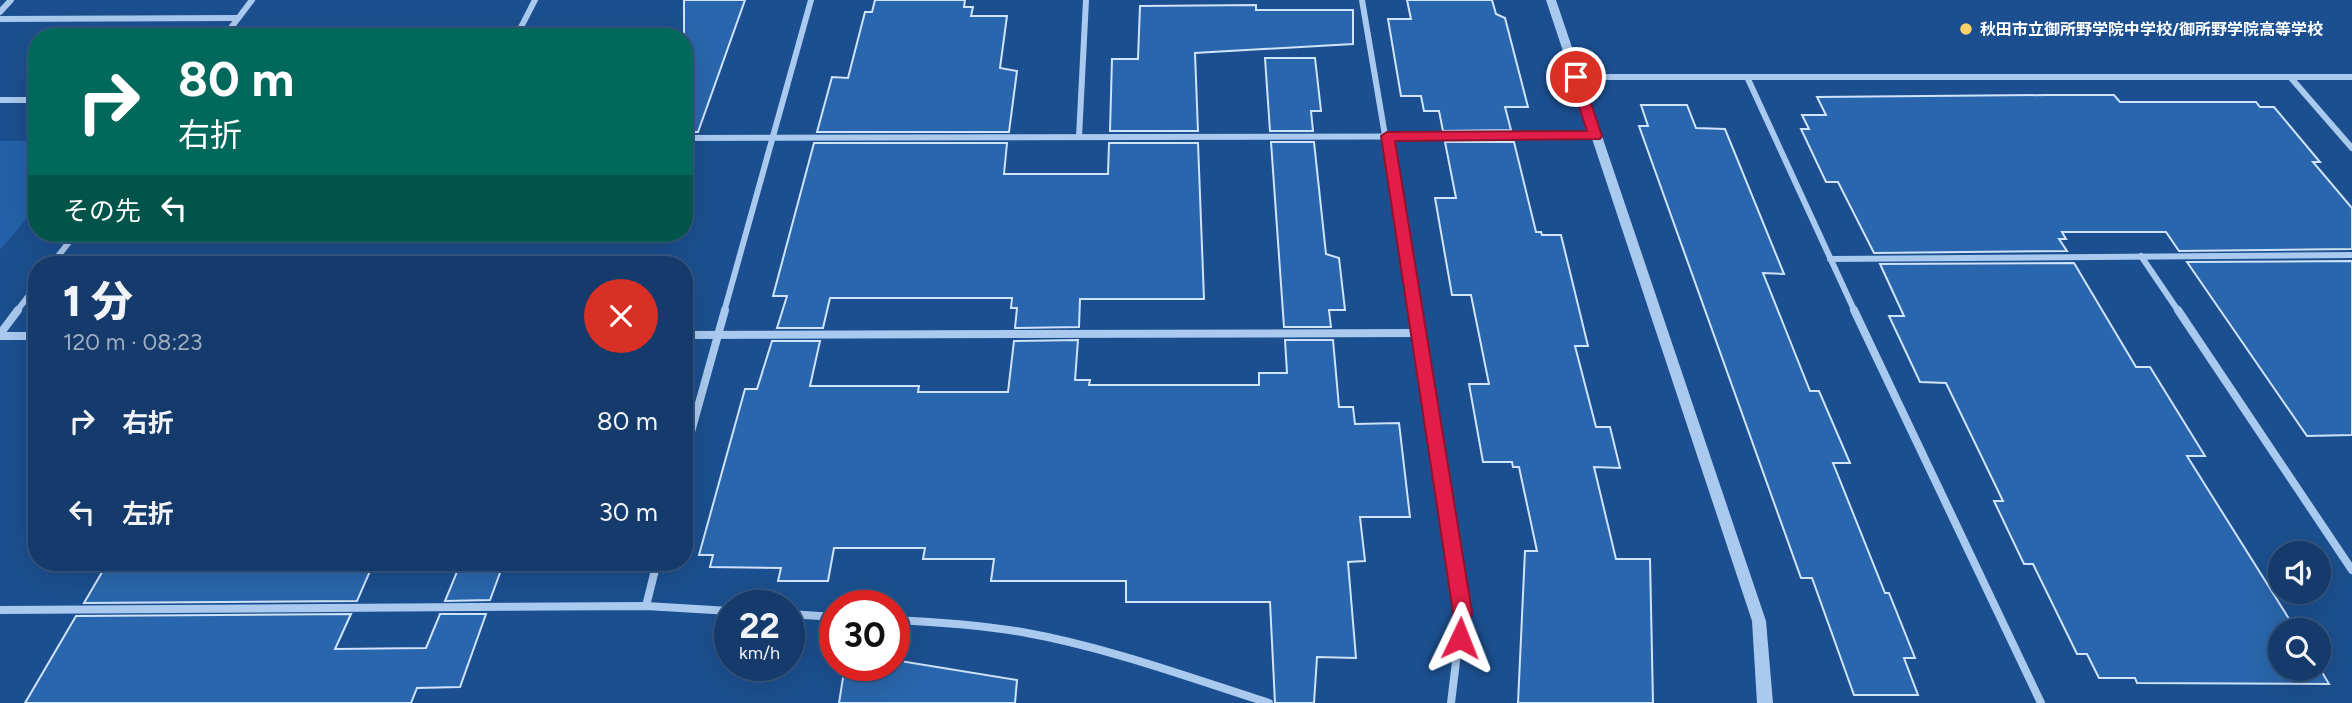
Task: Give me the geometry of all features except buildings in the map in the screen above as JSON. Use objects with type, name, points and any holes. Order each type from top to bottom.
[{"type":"street","points":[[0,12],[11,0]]},
{"type":"street","points":[[231,28],[252,0]]},
{"type":"street","points":[[521,28],[535,0]]},
{"type":"street","points":[[693,423],[811,0]]},
{"type":"street","points":[[1079,137],[1086,0]]},
{"type":"street","points":[[1362,0],[1387,136],[1462,612],[1455,690],[1451,703]]},
{"type":"street","points":[[1550,0],[1759,621],[1765,703]]},
{"type":"street","points":[[0,19],[238,18]]},
{"type":"street","points":[[1576,77],[2352,77]]},
{"type":"street","points":[[2291,78],[2352,148]]},
{"type":"street","points":[[1748,79],[1830,259],[2041,703]]},
{"type":"street","points":[[0,100],[28,100]]},
{"type":"street","points":[[693,138],[1595,136]]},
{"type":"street","points":[[58,256],[69,242]]},
{"type":"street","points":[[1830,259],[2352,255]]},
{"type":"street","points":[[2141,256],[2352,570]]},
{"type":"street","points":[[0,335],[28,297]]},
{"type":"street","points":[[693,335],[1418,333]]},
{"type":"street","points":[[0,335],[28,336]]},
{"type":"street","points":[[646,607],[655,571]]},
{"type":"street","points":[[0,610],[646,607],[714,610]]},
{"type":"street","points":[[910,621],[954,623],[1024,632],[1123,657],[1269,703]]},
{"type":"shaded area","points":[[0,141],[28,141],[28,217],[0,250]]},
{"type":"place","name":"秋田市立御所野学院中学校/御所野学院高等学校","points":[[1966,29]]},
{"type":"route","points":[[1460,638],[1462,612],[1387,136],[1595,136],[1576,77]]}]
